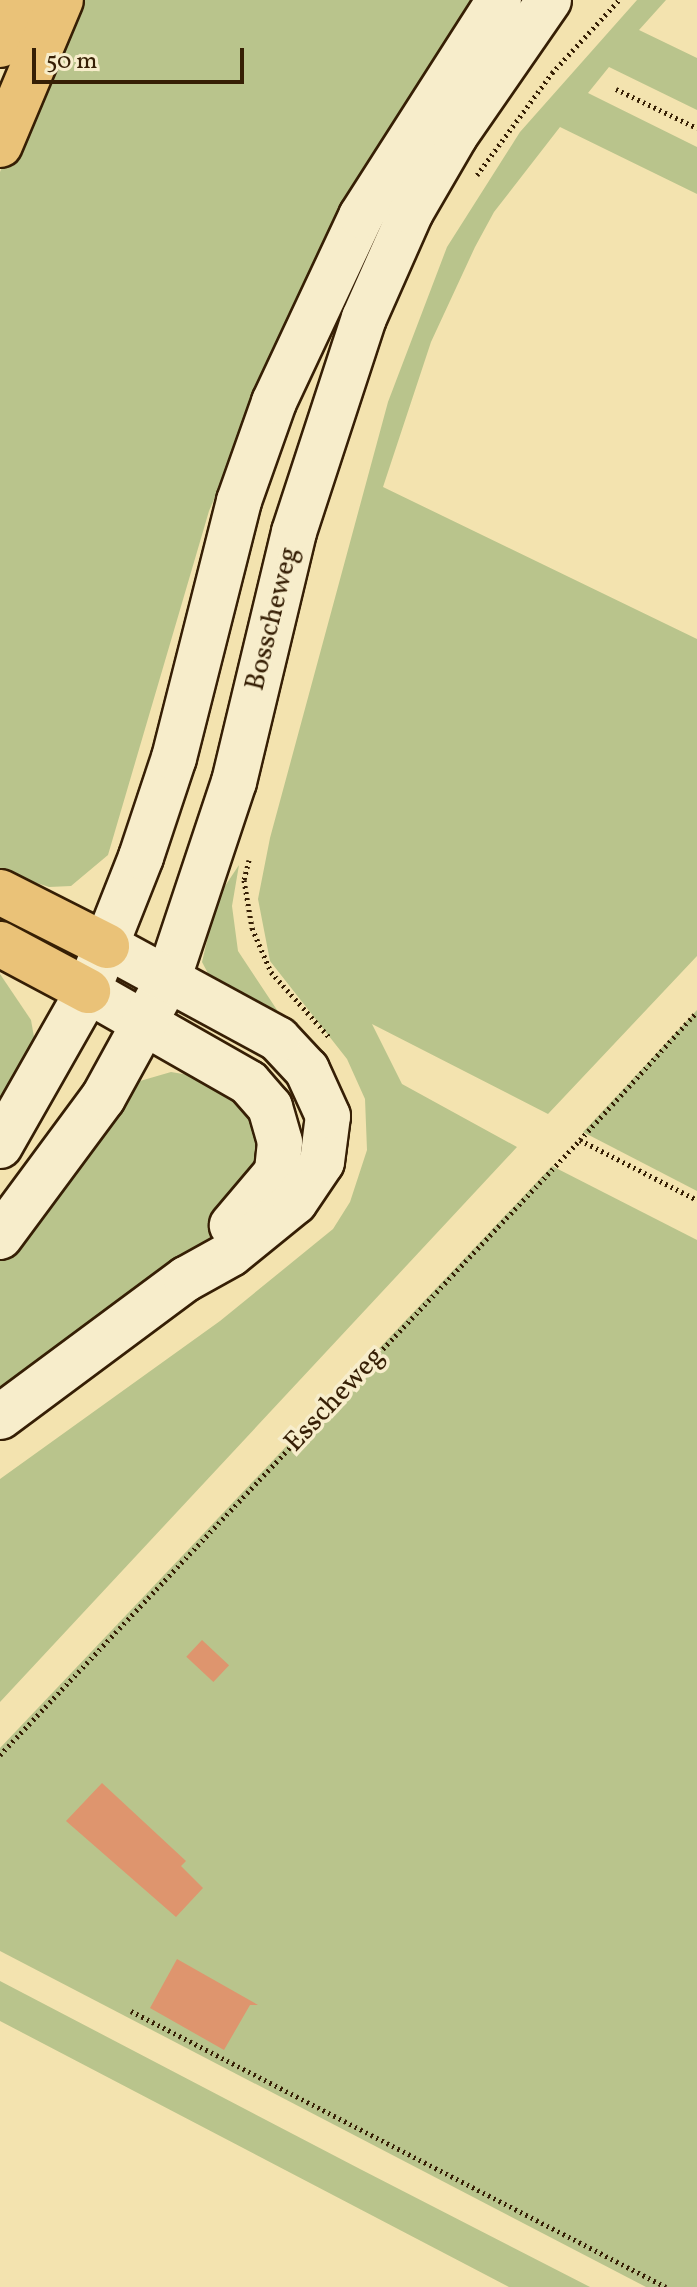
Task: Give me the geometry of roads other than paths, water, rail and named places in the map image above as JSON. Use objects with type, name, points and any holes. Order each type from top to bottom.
[{"type":"highway","points":[[0,45],[20,0]]},
{"type":"highway","points":[[0,145],[61,0]]},
{"type":"highway","points":[[0,892],[107,946]]},
{"type":"highway","points":[[0,944],[88,991]]},
{"type":"main road","points":[[0,1146],[88,991],[107,946],[174,758],[239,501],[274,402],[361,216],[499,0]]},
{"type":"main road","name":"Bosscheweg","points":[[0,1237],[103,1098],[168,980],[234,782],[298,517],[364,318],[447,149],[549,0]]},
{"type":"main road","points":[[0,1417],[186,1279],[231,1254],[295,1202],[322,1162],[328,1116],[307,1070],[278,1039],[107,946]]},
{"type":"main road","points":[[88,991],[249,1083],[270,1107],[280,1142],[277,1172],[261,1197],[186,1279]]}]
